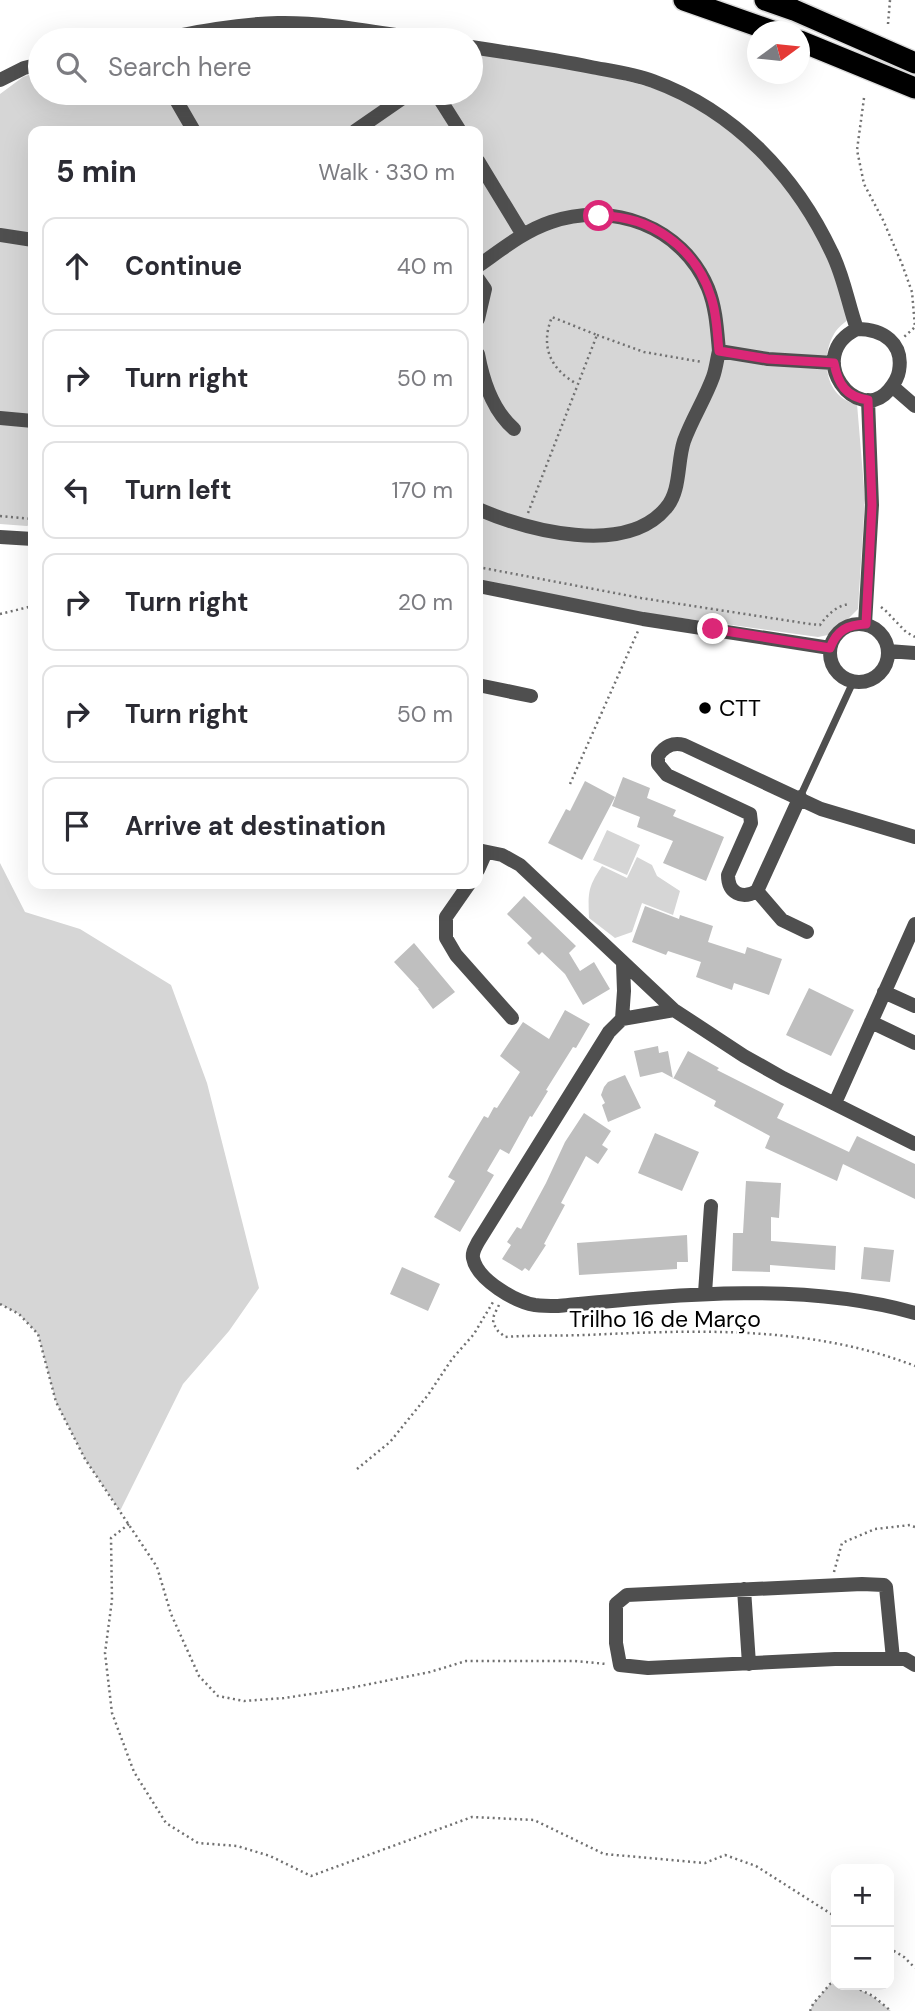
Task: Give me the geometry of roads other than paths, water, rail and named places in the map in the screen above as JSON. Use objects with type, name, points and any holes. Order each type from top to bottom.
[{"type":"highway","points":[[684,0],[747,22]]},
{"type":"highway","points":[[765,0],[915,63]]},
{"type":"highway","points":[[810,45],[915,88]]},
{"type":"street","points":[[218,28],[279,23],[345,28]]},
{"type":"street","points":[[483,49],[572,63],[652,81],[697,102],[740,131],[779,169],[810,211],[834,256],[857,329]]},
{"type":"street","points":[[0,80],[28,67]]},
{"type":"street","points":[[179,105],[191,126]]},
{"type":"street","points":[[362,126],[393,105]]},
{"type":"street","points":[[444,105],[457,126]]},
{"type":"street","points":[[483,169],[523,235]]},
{"type":"street","points":[[483,263],[523,235],[544,225],[576,216],[632,219],[654,228],[673,241],[686,254],[707,285],[714,309],[718,358],[714,374],[684,442],[673,495],[666,508],[646,524],[617,534],[567,534],[523,526],[483,511]]},
{"type":"street","points":[[0,235],[28,239]]},
{"type":"street","points":[[857,329],[871,329],[884,334],[895,346],[900,361],[899,374],[892,386],[886,394],[877,399],[856,398],[836,377],[834,363],[840,341],[857,329]]},
{"type":"street","points":[[718,358],[834,363]]},
{"type":"street","points":[[483,378],[499,413],[514,429]]},
{"type":"street","points":[[892,386],[915,406]]},
{"type":"street","points":[[866,624],[872,505],[868,400]]},
{"type":"street","points":[[0,418],[28,421]]},
{"type":"street","points":[[0,537],[28,540]]},
{"type":"street","points":[[483,587],[643,619],[830,648]]},
{"type":"street","points":[[853,624],[866,624],[883,637],[888,651],[886,665],[879,675],[864,682],[853,682],[842,678],[834,670],[830,648],[834,637],[842,629],[853,624]]},
{"type":"street","points":[[888,651],[915,653]]},
{"type":"street","points":[[483,686],[531,696]]},
{"type":"street","points":[[800,797],[757,891],[744,896],[731,889],[727,878],[751,823],[748,812],[667,775],[657,761],[660,752],[673,744],[684,745],[800,797],[821,809],[915,837]]},
{"type":"street","points":[[483,851],[502,855],[520,865],[674,1010],[764,1067],[915,1144]]},
{"type":"street","points":[[466,889],[446,917],[446,938],[456,955],[512,1018]]},
{"type":"street","points":[[757,891],[782,920],[807,932]]},
{"type":"street","points":[[835,1103],[915,924]]},
{"type":"street","points":[[622,1019],[623,963]]},
{"type":"street","points":[[884,992],[915,1006]]},
{"type":"street","points":[[674,1010],[622,1019],[609,1032],[478,1242],[473,1253],[474,1262],[485,1277],[503,1292],[527,1303],[545,1306],[705,1293],[836,1298],[915,1313]]},
{"type":"street","points":[[871,1022],[915,1043]]},
{"type":"street","points":[[705,1293],[711,1206]]},
{"type":"street","points":[[893,1659],[886,1587],[878,1584],[627,1595],[616,1604],[616,1643],[620,1665],[648,1668],[835,1659],[893,1659],[905,1659],[915,1665]]},
{"type":"street","points":[[744,1589],[750,1664]]},
{"type":"lane","points":[[800,797],[853,682]]},
{"type":"place","name":"CTT","points":[[705,708]]}]
